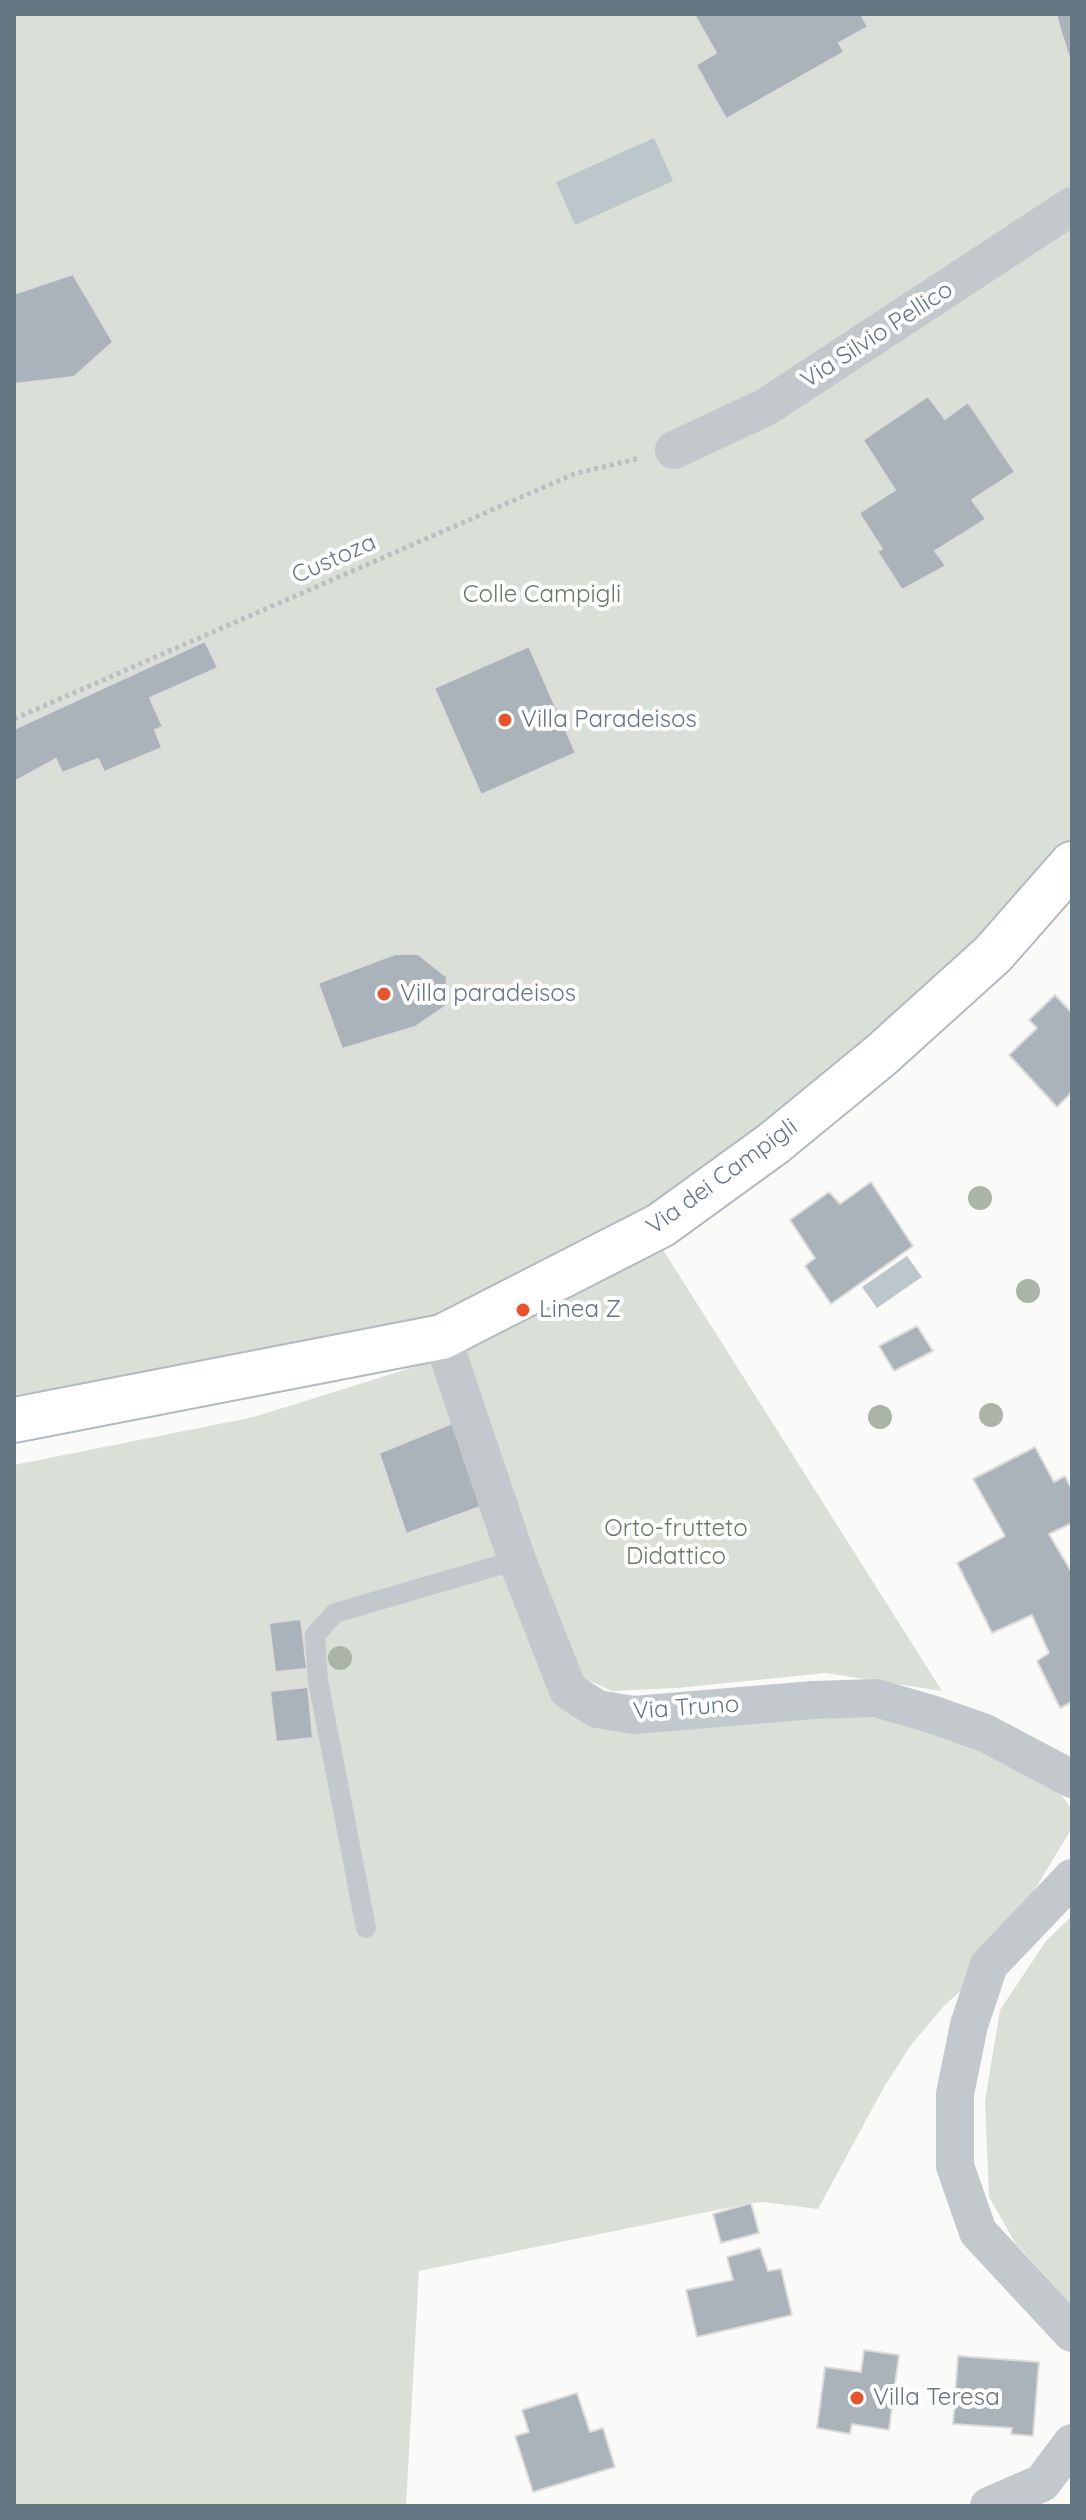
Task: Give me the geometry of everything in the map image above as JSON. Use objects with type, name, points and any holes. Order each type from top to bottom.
[{"type":"street","name":"Via Silvio Pellico","points":[[674,450],[766,407],[1072,206]]},
{"type":"street","name":"Via dei Campigli","points":[[14,1420],[442,1337],[661,1225],[774,1143],[880,1056],[993,954],[1072,864]]},
{"type":"street","name":"Via Truno","points":[[442,1337],[517,1560],[568,1690],[597,1709],[634,1715],[721,1706],[876,1698],[985,1733],[1072,1779]]},
{"type":"street","points":[[1072,1878],[989,1965],[969,2025],[955,2094],[955,2166],[978,2232],[1072,2333]]},
{"type":"street","points":[[989,2506],[1042,2483],[1072,2443]]},
{"type":"lane","points":[[366,1928],[318,1681],[315,1635],[335,1613],[517,1560]]},
{"type":"path","name":"Custoza","points":[[14,719],[574,474],[674,450]]},
{"type":"green space","name":"Colle Campigli","points":[[14,14],[1072,14],[1072,841],[988,942],[656,1215],[425,1333],[14,1395]]},
{"type":"green space","name":"Orto-frutteto Didattico","points":[[660,1245],[942,1691],[826,1673],[677,1688],[612,1691],[573,1673],[447,1350]]},
{"type":"green space","points":[[433,1361],[565,1706],[797,1711],[894,1719],[960,1739],[1052,1783],[1072,1809],[1072,1828],[989,1965],[944,2006],[911,2045],[884,2087],[818,2209],[751,2203],[419,2271],[406,2506],[14,2506],[14,1465],[254,1417]]},
{"type":"green space","points":[[1072,1916],[1072,2305],[1016,2244],[989,2197],[985,2101],[1000,2010],[1046,1941]]},
{"type":"shaded area","points":[[654,138],[673,181],[575,225],[556,182]]},
{"type":"shaded area","points":[[907,1256],[922,1277],[877,1308],[862,1287]]},
{"type":"building","points":[[694,14],[861,14],[868,27],[839,43],[844,52],[726,119],[696,65],[716,53]]},
{"type":"building","points":[[1056,14],[1072,14],[1072,66],[1060,29]]},
{"type":"building","points":[[73,274],[113,342],[74,377],[14,384],[14,294]]},
{"type":"building","points":[[928,396],[945,419],[968,402],[1015,472],[972,500],[986,519],[935,551],[946,566],[902,590],[877,551],[882,549],[859,513],[895,490],[863,440]]},
{"type":"building","points":[[205,641],[218,668],[150,698],[163,727],[155,730],[162,748],[104,772],[98,759],[62,773],[56,759],[14,782],[14,729]]},
{"type":"building","name":"Villa Paradeisos","points":[[529,646],[576,753],[481,795],[434,688]]},
{"type":"building","name":"Villa paradeisos","points":[[395,954],[418,954],[447,977],[446,1006],[415,1027],[342,1049],[318,983]]},
{"type":"building","points":[[1055,995],[1072,1013],[1072,1092],[1057,1107],[1009,1055],[1037,1028],[1029,1020]]},
{"type":"building","points":[[871,1182],[913,1246],[831,1304],[805,1266],[815,1258],[790,1220],[829,1192],[840,1204]]},
{"type":"building","points":[[917,1326],[933,1351],[894,1371],[879,1346]]},
{"type":"building","points":[[460,1420],[491,1503],[406,1534],[379,1453]]},
{"type":"building","points":[[1035,1447],[1054,1482],[1065,1476],[1072,1490],[1072,1523],[1049,1534],[1072,1573],[1072,1702],[1060,1708],[1037,1661],[1049,1653],[1032,1615],[992,1633],[957,1563],[1005,1536],[973,1479]]},
{"type":"building","points":[[301,1619],[307,1669],[275,1672],[269,1623]]},
{"type":"building","points":[[308,1687],[313,1738],[276,1742],[270,1691]]},
{"type":"building","points":[[751,2203],[759,2233],[721,2243],[713,2214]]},
{"type":"building","points":[[760,2248],[768,2271],[781,2269],[792,2315],[697,2337],[686,2290],[733,2280],[727,2257]]},
{"type":"building","name":"Villa Teresa","points":[[864,2350],[899,2355],[889,2430],[852,2424],[850,2434],[817,2428],[825,2367],[861,2372]]},
{"type":"building","points":[[958,2356],[1039,2362],[1033,2436],[1011,2434],[1012,2428],[953,2424]]},
{"type":"building","points":[[577,2393],[590,2432],[603,2428],[615,2467],[533,2492],[515,2436],[529,2432],[522,2410]]},
{"type":"place","name":"Villa Paradeisos","points":[[505,720]]},
{"type":"place","name":"Villa paradeisos","points":[[384,994]]},
{"type":"place","name":"Linea Z","points":[[523,1310]]},
{"type":"place","name":"Villa Teresa","points":[[857,2398]]}]
